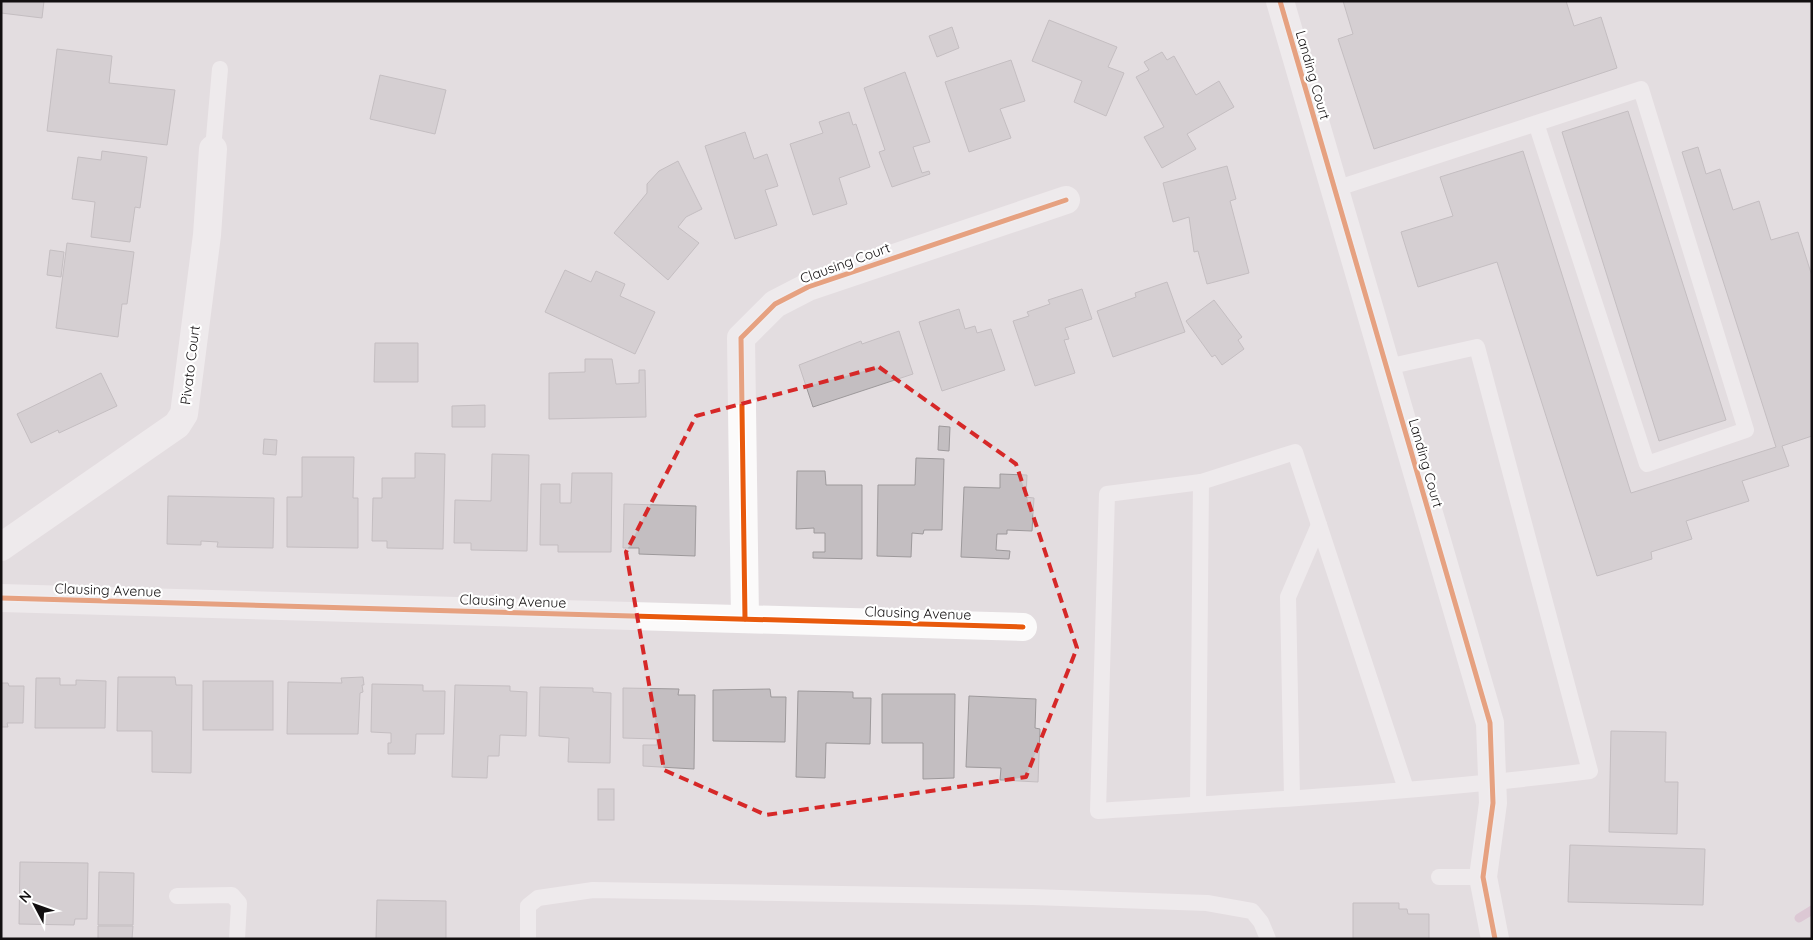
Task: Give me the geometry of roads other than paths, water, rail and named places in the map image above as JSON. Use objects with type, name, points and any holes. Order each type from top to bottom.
[{"type":"street","name":"Landing Court","points":[[1280,1],[1490,723],[1493,803],[1484,877],[1495,939]]},
{"type":"street","name":"Pivato Court","points":[[1,547],[177,425],[184,414],[207,235],[213,149]]},
{"type":"street","name":"Clausing Court","points":[[745,619],[740,338],[775,304],[808,287],[1066,200]]},
{"type":"street","name":"Clausing Avenue","points":[[1,598],[1024,627]]},
{"type":"lane","points":[[213,149],[220,69]]},
{"type":"lane","points":[[1335,189],[1641,89],[1746,430],[1647,464],[1536,124]]},
{"type":"lane","points":[[1387,367],[1477,347],[1590,771],[1492,783],[1406,790],[1098,811],[1106,494],[1201,482],[1295,452],[1406,790]]},
{"type":"lane","points":[[1198,804],[1201,482]]},
{"type":"lane","points":[[1292,797],[1288,598],[1319,525]]},
{"type":"lane","points":[[1439,877],[1484,877]]},
{"type":"lane","points":[[528,939],[528,906],[538,898],[593,890],[1032,897],[1207,903],[1252,911],[1261,922],[1268,939]]},
{"type":"lane","points":[[177,896],[232,895],[239,904],[237,939]]},
{"type":"waterway","points":[[1799,918],[1812,910]]}]
